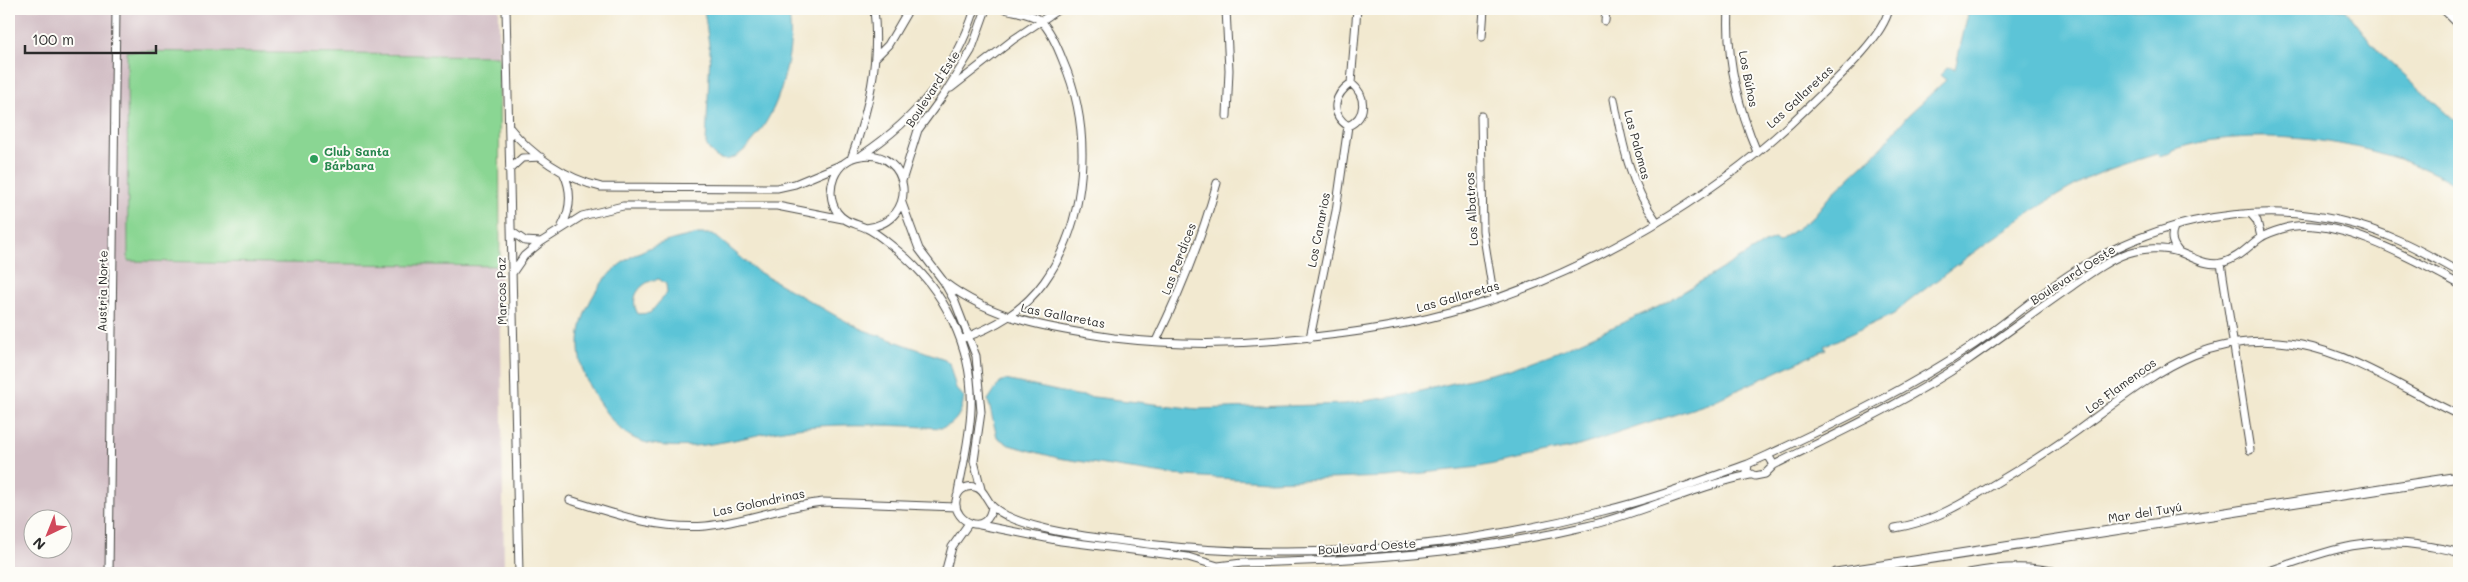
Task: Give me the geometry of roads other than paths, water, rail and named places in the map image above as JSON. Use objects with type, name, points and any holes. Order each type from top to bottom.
[{"type":"street","name":"Austria Norte","points":[[108,573],[116,9]]},
{"type":"street","name":"Marcos Paz","points":[[506,9],[519,573]]},
{"type":"street","points":[[851,159],[869,104],[876,57],[874,9]]},
{"type":"street","points":[[876,57],[888,46],[909,9]]},
{"type":"street","name":"Boulevard Este","points":[[862,155],[900,128],[937,87],[963,42],[975,9]]},
{"type":"street","name":"Boulevard Este","points":[[902,182],[918,130],[946,93],[971,51],[986,9]]},
{"type":"street","points":[[961,339],[1011,317],[1044,282],[1057,260],[1070,228],[1081,183],[1080,127],[1076,101],[1059,51],[1041,21],[1005,9]]},
{"type":"street","points":[[946,93],[1041,21],[1060,9]]},
{"type":"street","points":[[1226,9],[1229,70],[1227,116]]},
{"type":"street","points":[[1351,83],[1361,95],[1363,108],[1360,116],[1348,126],[1341,121],[1335,106],[1339,94],[1351,83],[1357,9]]},
{"type":"street","points":[[1482,37],[1484,9]]},
{"type":"street","points":[[1606,9],[1606,21]]},
{"type":"street","name":"Los Búhos","points":[[1729,9],[1733,70],[1748,129],[1757,152]]},
{"type":"street","name":"Las Gallaretas","points":[[944,282],[981,307],[1011,317],[1092,335],[1156,341],[1218,344],[1310,338],[1387,328],[1439,316],[1529,286],[1581,262],[1657,222],[1728,176],[1757,152],[1839,76],[1876,35],[1884,23],[1889,9]]},
{"type":"street","points":[[2444,9],[2459,24]]},
{"type":"street","name":"Las Palomas","points":[[1614,99],[1629,168],[1639,193],[1657,222]]},
{"type":"street","name":"Los Albatros","points":[[1481,116],[1483,232],[1494,299]]},
{"type":"street","points":[[508,126],[518,138],[562,172],[586,183],[622,188],[777,188],[795,184],[862,155],[883,158],[891,164],[902,182],[902,203],[919,249],[944,282],[963,317],[976,356],[981,392],[981,412],[974,461],[980,489],[992,506],[989,518],[980,525],[969,523],[962,518],[956,507],[971,408],[967,364],[961,339],[945,307],[922,274],[896,250],[866,228]]},
{"type":"street","name":"Los Canarios","points":[[1310,338],[1336,211],[1348,126]]},
{"type":"street","points":[[510,170],[522,158],[541,157]]},
{"type":"street","points":[[844,164],[832,181],[831,191],[835,207],[844,219],[854,226],[866,228],[878,226],[888,221],[897,213],[902,203]]},
{"type":"street","points":[[561,228],[570,204],[569,184],[562,172]]},
{"type":"street","name":"Las Perdices","points":[[1156,341],[1187,276],[1217,183]]},
{"type":"street","points":[[513,272],[524,256],[561,228],[582,216],[623,206],[776,206],[844,219]]},
{"type":"street","name":"Boulevard Oeste","points":[[992,506],[1007,516],[1024,522],[1090,536],[1147,544],[1228,551],[1300,553],[1361,550],[1498,534],[1556,523],[1645,500],[1748,464],[1768,455],[1828,427],[1894,392],[1961,352],[2077,270],[2139,236],[2174,227],[2188,221],[2235,214],[2298,213],[2359,226],[2397,239],[2459,272]]},
{"type":"street","points":[[2251,214],[2257,221],[2261,237]]},
{"type":"street","points":[[2250,450],[2232,345],[2221,264],[2239,256],[2261,237],[2283,228],[2300,225],[2327,228],[2356,236],[2409,258],[2459,284]]},
{"type":"street","points":[[2356,236],[2359,226]]},
{"type":"street","points":[[2174,227],[2172,234],[2173,245],[2179,252]]},
{"type":"street","points":[[512,232],[525,241],[541,242]]},
{"type":"street","name":"Boulevard Oeste","points":[[980,525],[1088,546],[1188,557],[1223,567],[1232,565],[1374,559],[1433,553],[1490,546],[1558,532],[1617,518],[1685,496],[1729,479],[1750,475],[1761,476],[1774,465],[1886,410],[1967,361],[2082,279],[2129,253],[2148,249],[2179,252],[2189,258],[2207,263],[2221,264]]},
{"type":"street","points":[[2077,270],[2082,279]]},
{"type":"street","name":"Los Flamencos","points":[[1894,528],[1922,523],[1950,510],[2051,449],[2170,364],[2213,348],[2276,342],[2318,349],[2354,362],[2418,397],[2459,415]]},
{"type":"street","points":[[1961,352],[1967,361]]},
{"type":"street","points":[[1828,427],[1831,437]]},
{"type":"street","points":[[1768,455],[1774,465]]},
{"type":"street","points":[[1748,464],[1750,475]]},
{"type":"street","name":"Mar del Tuyú","points":[[1836,573],[2459,477]]},
{"type":"street","points":[[958,492],[969,486],[980,489]]},
{"type":"street","points":[[1683,487],[1685,496]]},
{"type":"street","name":"Las Golondrinas","points":[[570,500],[634,519],[687,527],[708,526],[803,504],[823,502],[956,507]]},
{"type":"street","points":[[945,573],[952,547],[969,523]]},
{"type":"street","points":[[1556,523],[1558,532]]},
{"type":"street","points":[[1088,546],[1090,536]]},
{"type":"street","points":[[2263,573],[2335,548],[2385,542],[2416,544],[2452,550],[2459,553]]},
{"type":"street","points":[[1432,543],[1433,553]]},
{"type":"street","points":[[1210,564],[1209,554],[1214,550]]},
{"type":"street","points":[[1228,551],[1233,557],[1232,565]]},
{"type":"street","points":[[1300,553],[1301,562]]},
{"type":"street","points":[[2274,573],[2287,565]]},
{"type":"street","points":[[1969,573],[2014,567],[2046,569],[2062,573]]},
{"type":"water","points":[[704,9],[788,9],[789,16],[788,62],[774,108],[751,143],[742,152],[732,158],[723,160],[714,155],[706,144],[710,52]]},
{"type":"water","points":[[1969,9],[2345,9],[2378,51],[2459,124],[2459,187],[2429,171],[2395,158],[2358,148],[2319,141],[2279,137],[2241,138],[2205,142],[2172,150],[2171,153],[2159,156],[2157,154],[2090,177],[2081,182],[2036,209],[1993,239],[1894,314],[1824,346],[1826,349],[1707,404],[1579,446],[1479,467],[1387,477],[1267,481],[1171,475],[1058,458],[1009,445],[997,437],[988,400],[1000,382],[1005,380],[1076,395],[1198,409],[1345,404],[1404,395],[1507,370],[1557,352],[1658,307],[1765,243],[1774,239],[1779,241],[1812,218],[1829,197],[1880,149],[1907,116],[1946,80],[1940,75],[1948,67],[1955,69]]},
{"type":"water","points":[[698,234],[713,234],[757,271],[838,317],[861,329],[945,359],[949,363],[956,388],[964,397],[962,408],[957,417],[951,424],[941,428],[873,425],[805,427],[690,446],[652,444],[627,434],[610,418],[587,381],[580,358],[579,346],[582,321],[596,291],[619,266],[632,256],[647,249]],"holes":[[[659,279],[666,284],[667,293],[650,313],[638,314],[635,302],[638,291],[642,286]]]},
{"type":"place","name":"Club Santa Bárbara","points":[[314,159]]}]
